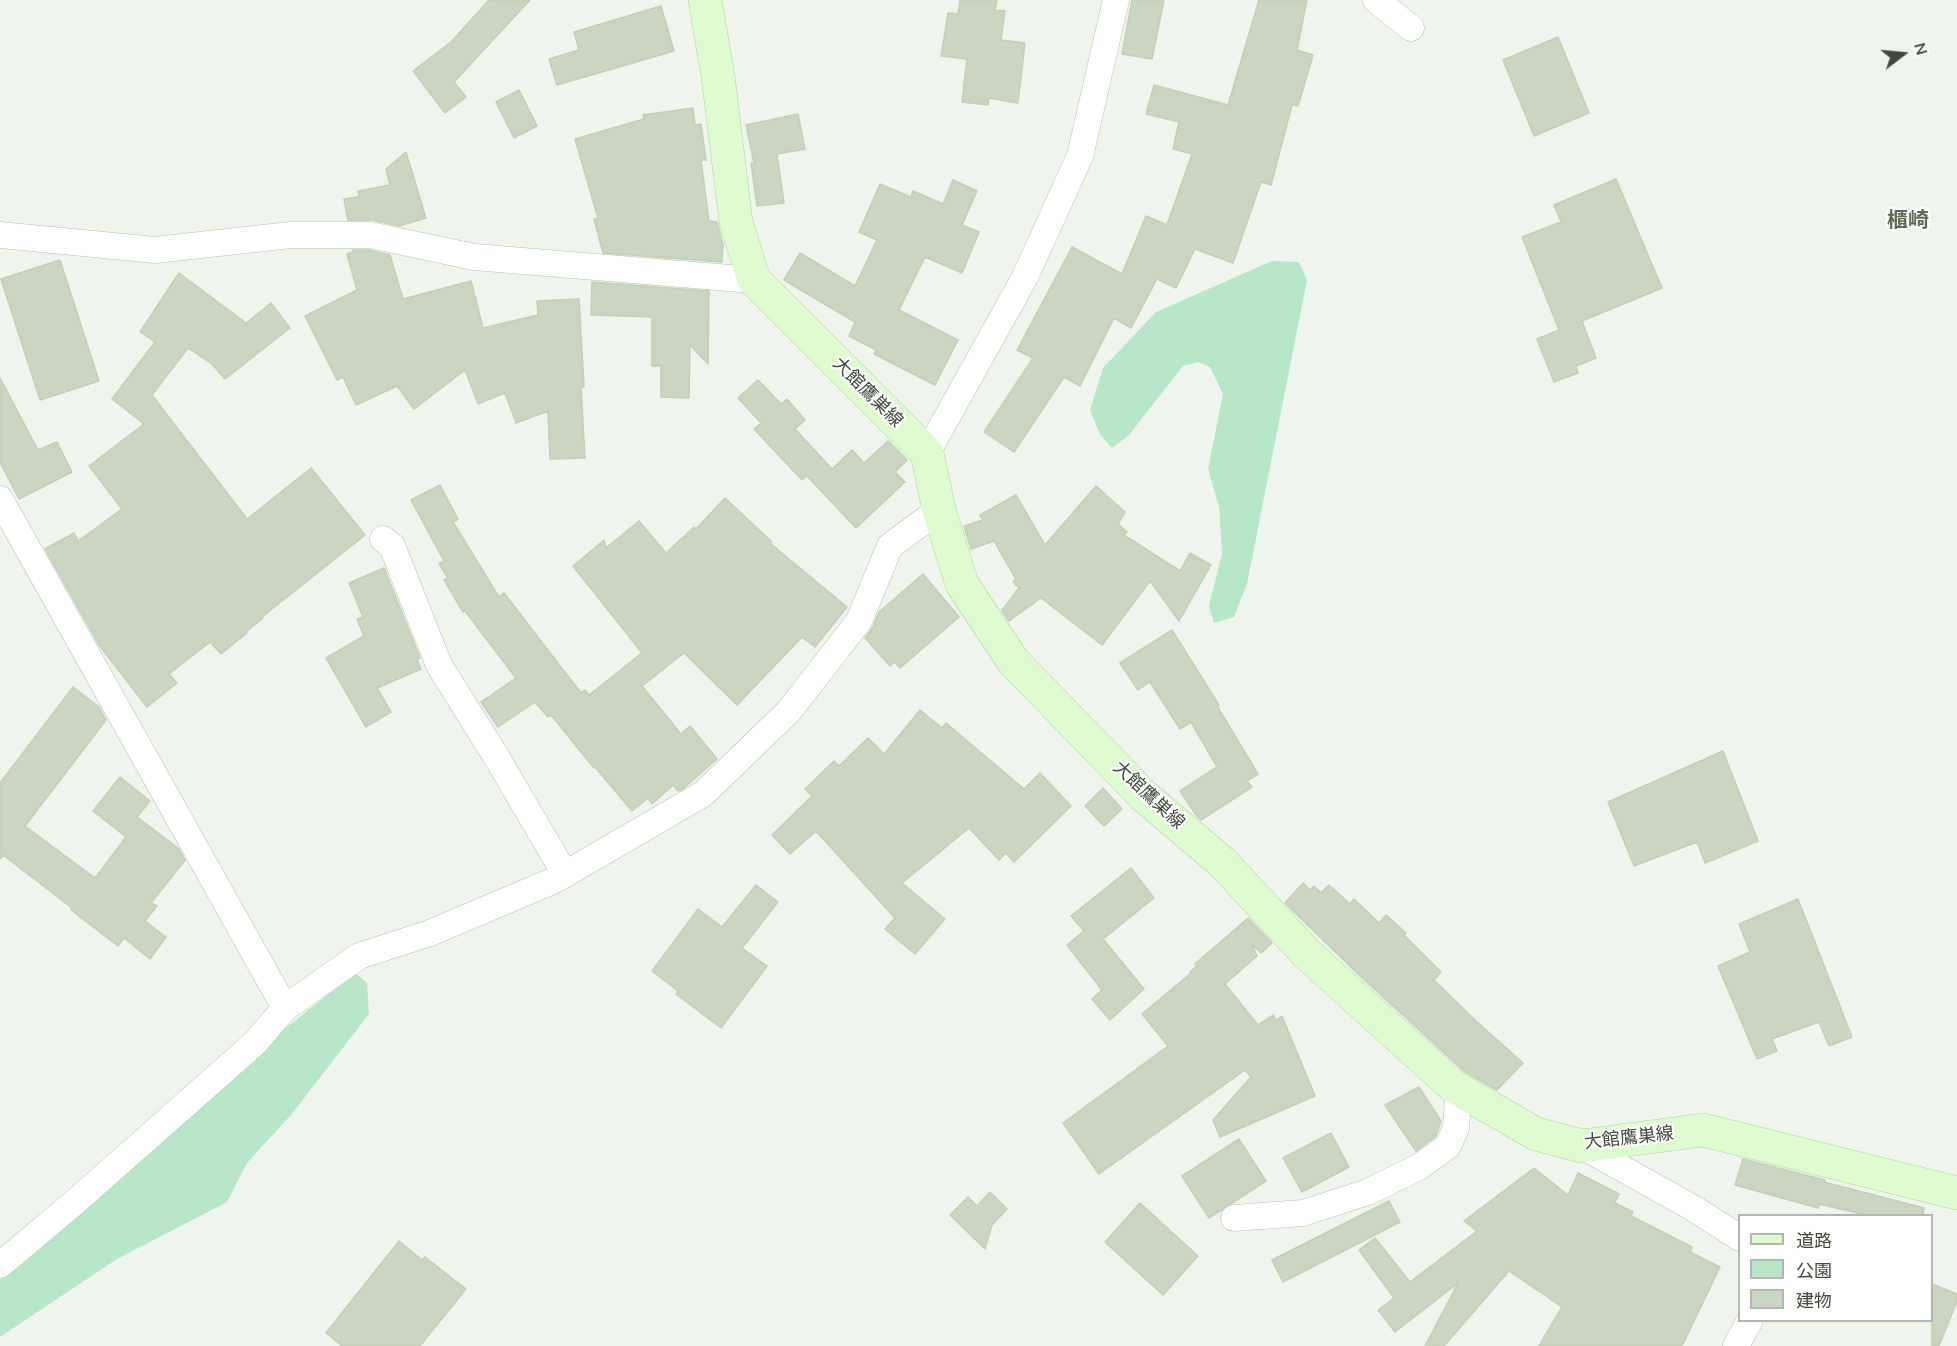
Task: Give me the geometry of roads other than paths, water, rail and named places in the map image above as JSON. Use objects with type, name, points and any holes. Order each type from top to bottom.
[{"type":"main road","name":"大館鷹巣線","points":[[705,0],[718,76],[736,222],[753,280],[927,453],[939,510],[962,584],[1012,661],[1144,796],[1224,864],[1307,954],[1459,1089],[1536,1134],[1581,1146],[1703,1130],[1957,1193]]},
{"type":"street","points":[[927,453],[1025,277],[1080,156],[1116,0]]},
{"type":"street","points":[[1376,0],[1411,28]]},
{"type":"street","points":[[0,235],[155,250],[291,235],[370,235],[474,257],[753,280]]},
{"type":"street","points":[[0,499],[285,1008]]},
{"type":"street","points":[[0,1265],[255,1043],[285,1008],[360,956],[430,933],[564,874],[702,794],[789,711],[859,621],[890,546],[939,510]]},
{"type":"street","points":[[383,539],[392,546],[439,665],[497,758],[564,874]]},
{"type":"street","points":[[1234,1218],[1303,1213],[1368,1192],[1419,1167],[1448,1146],[1456,1128],[1459,1089]]},
{"type":"street","points":[[1581,1146],[1694,1208],[1738,1237]]},
{"type":"street","points":[[1736,1346],[1749,1322]]},
{"type":"district","name":"櫃崎","points":[[1908,222]]}]
